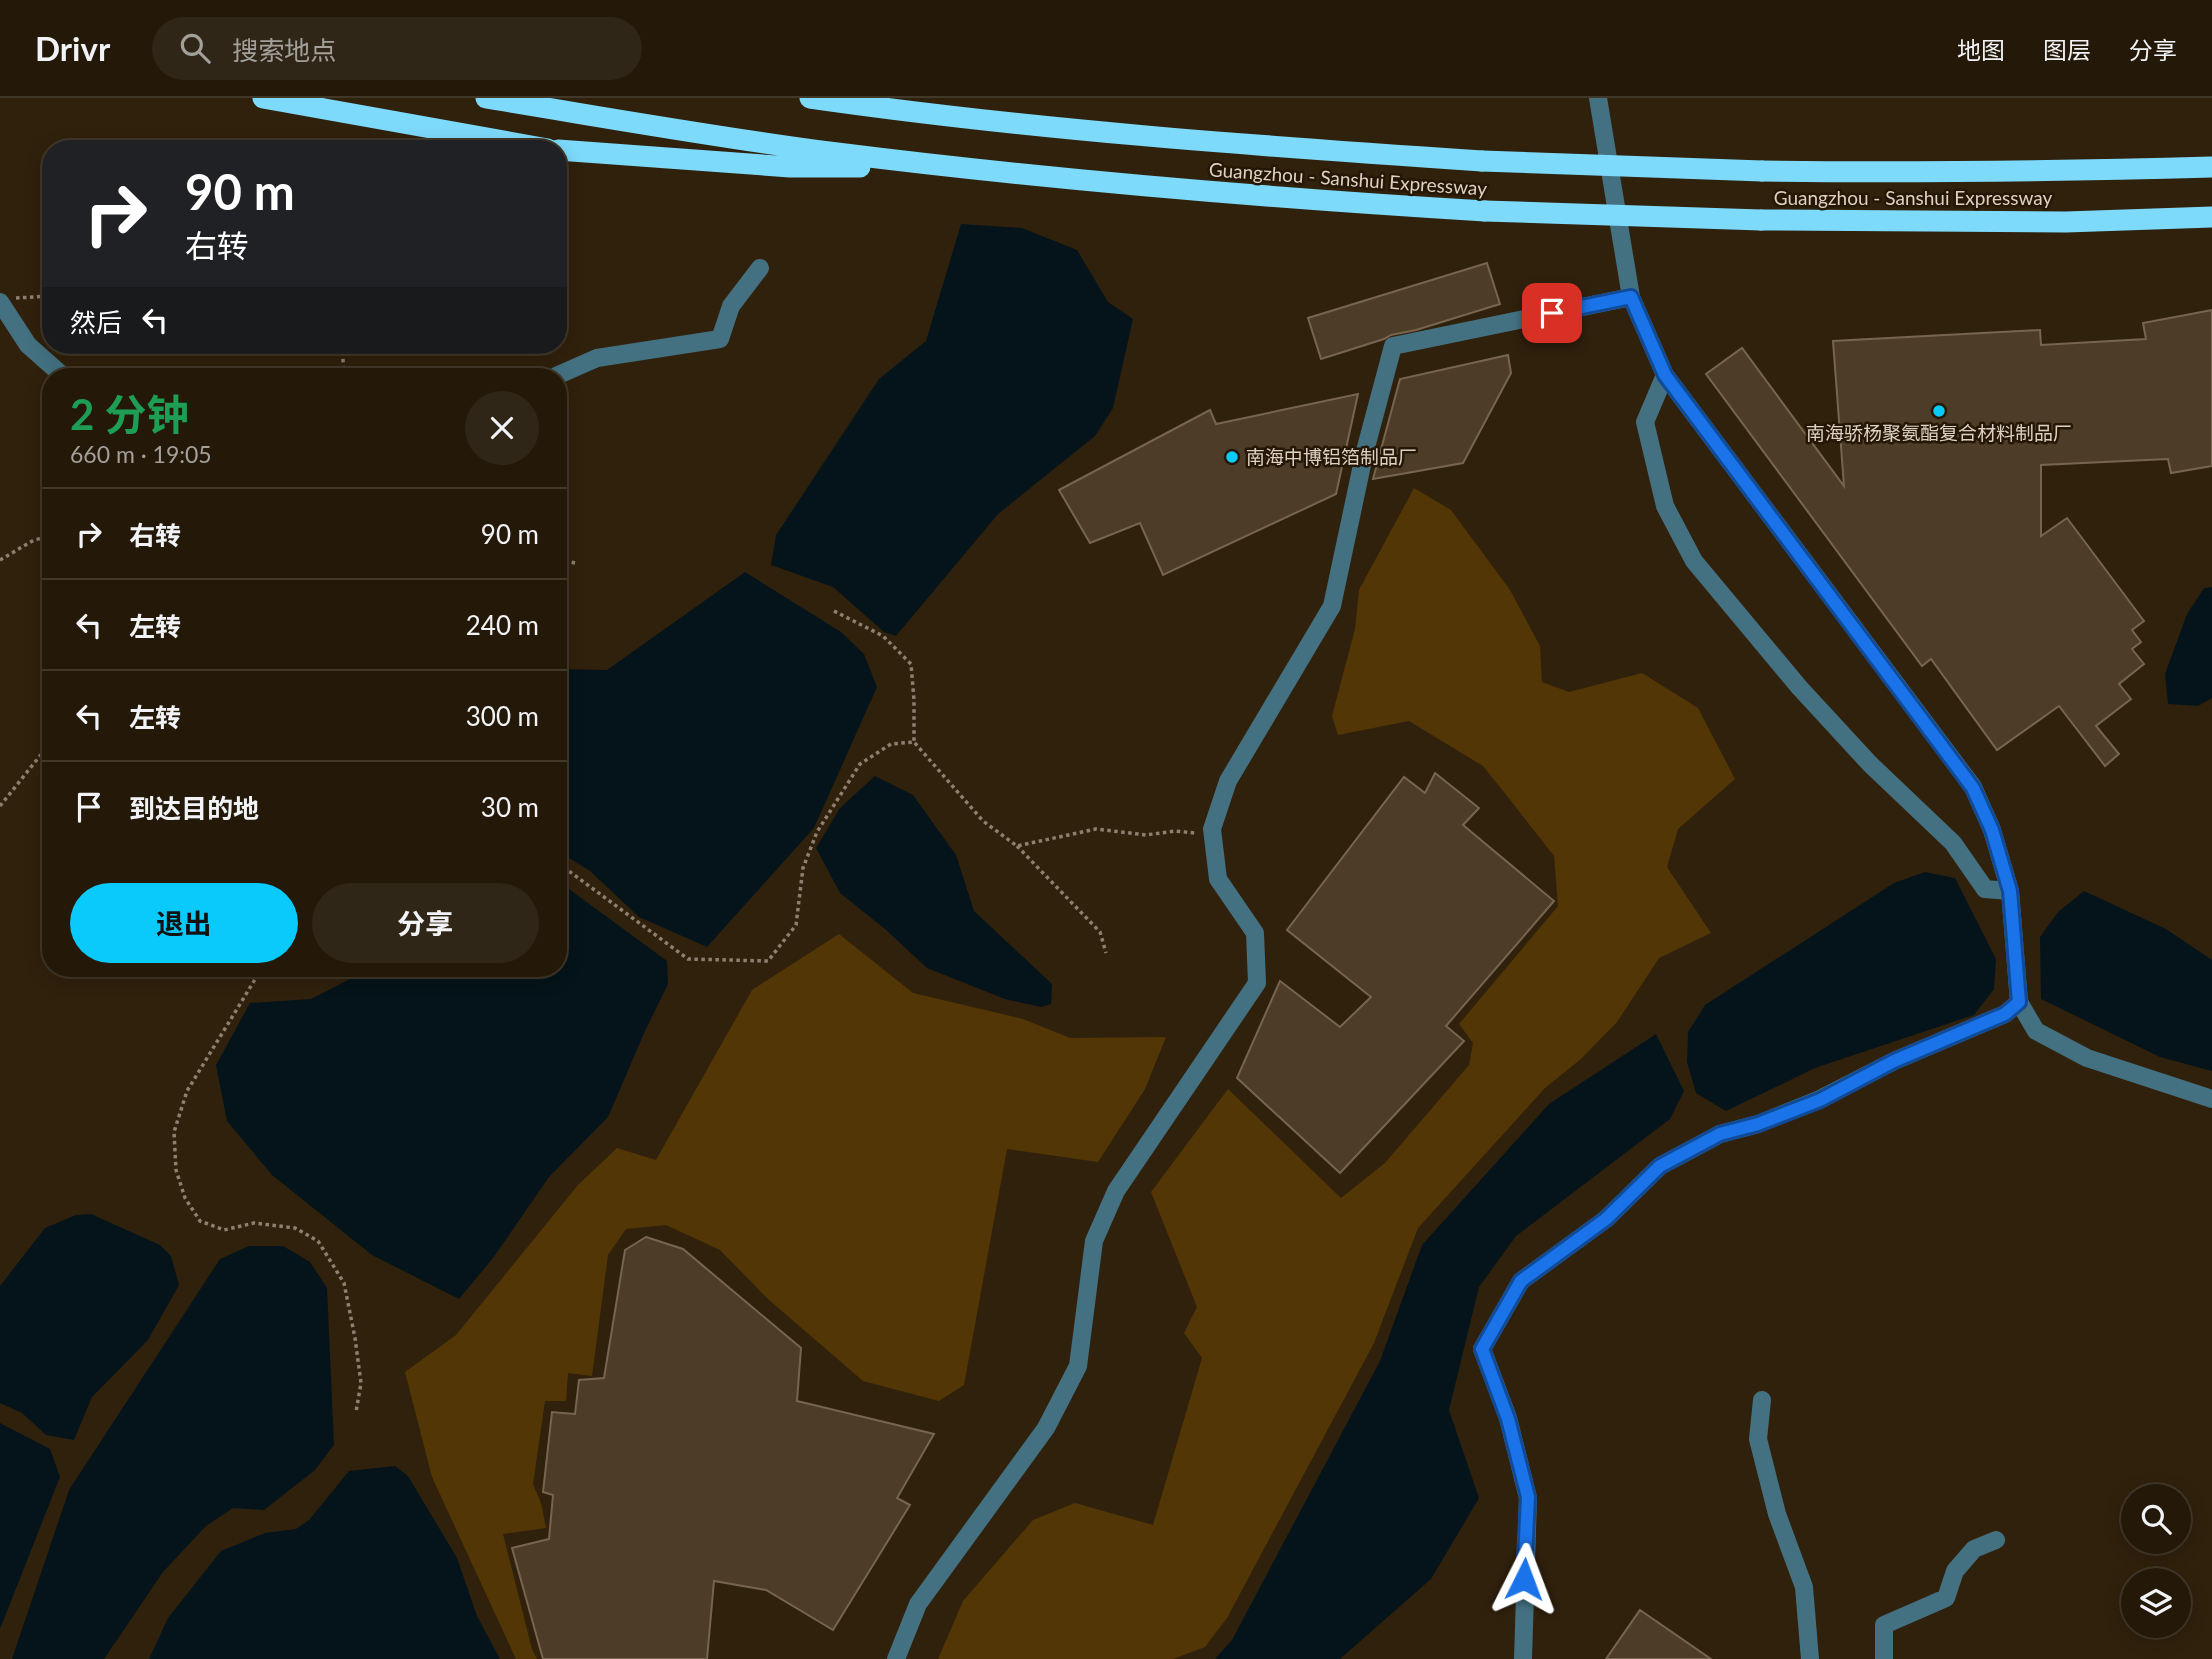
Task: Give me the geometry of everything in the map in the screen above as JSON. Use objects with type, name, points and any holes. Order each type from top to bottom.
[{"type":"highway","points":[[263,98],[498,140]]},
{"type":"highway","name":"Guangzhou - Sanshui Expressway","points":[[486,98],[780,145],[1163,189],[1485,211],[1761,220],[2066,222],[2212,217]]},
{"type":"highway","name":"Guangzhou - Sanshui Expressway","points":[[819,99],[1155,137],[1482,161],[1897,173],[2212,167]]},
{"type":"highway","points":[[567,151],[790,167],[963,168]]},
{"type":"street","points":[[1598,98],[1631,297],[1665,375],[1973,788],[1992,830],[2010,891],[2019,1002],[2036,1031],[2087,1058],[2212,1099]]},
{"type":"street","points":[[567,371],[597,358],[720,339],[731,306],[760,268]]},
{"type":"street","points":[[896,1659],[918,1604],[1046,1429],[1078,1366],[1094,1241],[1116,1191],[1257,983],[1255,933],[1218,879],[1212,829],[1228,781],[1332,606],[1366,451],[1393,346],[1631,297]]},
{"type":"street","points":[[6,300],[28,345],[54,368]]},
{"type":"street","points":[[1665,375],[1645,422],[1665,506],[1694,561],[1799,687],[1879,773],[1952,843],[1985,889],[2010,891]]},
{"type":"street","points":[[1523,1659],[1528,1497],[1508,1419],[1482,1349],[1521,1281],[1606,1219],[1660,1166],[1720,1134],[1758,1124],[1820,1100],[1894,1061],[2005,1014],[2019,1002]]},
{"type":"street","points":[[1762,1400],[1758,1439],[1777,1514],[1804,1587],[1810,1659]]},
{"type":"street","points":[[1884,1659],[1884,1625],[1946,1598],[1955,1571],[1974,1549],[1996,1540]]},
{"type":"path","points":[[6,300],[42,297]]},
{"type":"path","points":[[0,560],[42,538]]},
{"type":"path","points":[[567,562],[575,564]]},
{"type":"path","points":[[834,611],[883,636],[911,664],[914,742],[983,821],[1017,846],[1100,932],[1106,953]]},
{"type":"path","points":[[567,870],[688,959],[768,961],[796,925],[803,868],[817,832],[860,764],[891,744],[914,742]]},
{"type":"path","points":[[0,806],[42,753]]},
{"type":"path","points":[[1017,846],[1096,829],[1146,835],[1175,831],[1213,835]]},
{"type":"path","points":[[257,977],[187,1091],[174,1132],[176,1170],[185,1198],[200,1221],[223,1230],[254,1223],[295,1228],[318,1241],[344,1283],[361,1384],[356,1412]]},
{"type":"shaded area","points":[[961,224],[1022,228],[1077,250],[1108,302],[1133,319],[1113,408],[1095,436],[998,514],[896,636],[884,632],[833,587],[771,565],[776,535],[879,379],[926,341]]},
{"type":"shaded area","points":[[1414,488],[1451,510],[1510,590],[1540,646],[1542,682],[1569,692],[1642,673],[1698,708],[1735,779],[1678,829],[1667,867],[1711,933],[1659,958],[1617,1022],[1581,1059],[1545,1088],[1418,1228],[1374,1343],[1227,1618],[1205,1647],[1173,1659],[938,1659],[963,1601],[1033,1520],[1075,1503],[1153,1525],[1202,1358],[1184,1333],[1197,1307],[1151,1192],[1228,1089],[1341,1198],[1385,1163],[1469,1065],[1473,1043],[1459,1024],[1558,906],[1554,856],[1483,766],[1409,721],[1338,735],[1332,716],[1355,629],[1359,590]]},
{"type":"shaded area","points":[[745,572],[841,632],[864,654],[877,687],[814,828],[707,947],[639,917],[590,871],[567,857],[567,669],[607,670]]},
{"type":"shaded area","points":[[2212,587],[2212,698],[2198,706],[2168,704],[2165,674],[2187,614],[2204,588]]},
{"type":"shaded area","points":[[875,776],[913,795],[956,855],[974,911],[1052,984],[1051,1004],[1041,1007],[1005,999],[927,968],[885,929],[840,893],[816,848],[840,808]]},
{"type":"shaded area","points":[[1925,872],[1955,878],[1996,959],[1994,989],[1974,1015],[1815,1068],[1726,1111],[1696,1093],[1687,1062],[1688,1032],[1705,1005],[1894,883]]},
{"type":"shaded area","points":[[567,888],[667,961],[668,984],[608,1117],[549,1177],[493,1258],[459,1299],[372,1255],[272,1175],[227,1121],[216,1065],[250,1003],[311,999],[350,979],[567,977]]},
{"type":"shaded area","points":[[2084,891],[2166,929],[2212,960],[2212,1071],[2160,1057],[2041,999],[2040,937],[2058,912]]},
{"type":"shaded area","points":[[839,934],[913,993],[1023,1019],[1070,1038],[1166,1037],[1145,1089],[1098,1162],[1007,1149],[964,1385],[939,1401],[863,1381],[768,1299],[720,1250],[666,1225],[626,1229],[608,1255],[592,1376],[568,1373],[566,1401],[545,1401],[533,1484],[541,1503],[546,1528],[503,1534],[532,1649],[537,1659],[516,1659],[432,1477],[405,1372],[456,1335],[578,1185],[617,1148],[656,1160],[752,990]]},
{"type":"shaded area","points":[[1656,1034],[1684,1091],[1670,1119],[1516,1236],[1479,1287],[1449,1410],[1479,1498],[1431,1579],[1340,1659],[1215,1659],[1232,1640],[1380,1361],[1422,1245],[1549,1104]]},
{"type":"shaded area","points":[[91,1214],[160,1245],[171,1256],[179,1285],[148,1340],[92,1397],[74,1440],[46,1435],[22,1413],[0,1403],[0,1286],[45,1228],[76,1215]]},
{"type":"shaded area","points":[[249,1246],[283,1246],[310,1262],[327,1288],[334,1445],[315,1470],[264,1510],[233,1508],[206,1526],[163,1572],[104,1659],[12,1659],[69,1490],[220,1259]]},
{"type":"shaded area","points":[[0,1423],[50,1449],[60,1477],[0,1629]]},
{"type":"shaded area","points":[[395,1466],[408,1476],[457,1558],[477,1616],[500,1659],[149,1659],[168,1618],[221,1551],[265,1533],[296,1529],[309,1520],[349,1471]]},
{"type":"building","points":[[1487,263],[1500,304],[1391,335],[1321,359],[1308,318]]},
{"type":"building","points":[[2212,310],[2212,466],[2171,473],[2168,459],[2041,465],[2041,536],[2067,518],[2144,621],[2132,630],[2141,642],[2132,649],[2144,664],[2119,684],[2131,699],[2096,726],[2119,754],[2105,766],[2059,706],[1997,750],[1931,659],[1922,666],[1706,374],[1742,348],[1844,486],[1833,341],[2040,330],[2041,345],[2146,339],[2143,323]]},
{"type":"building","points":[[1508,355],[1511,373],[1463,463],[1373,479],[1400,379]]},
{"type":"building","name":"南海中博铝箔制品厂","points":[[1358,394],[1336,494],[1163,575],[1140,523],[1090,543],[1059,490],[1210,410],[1216,424]]},
{"type":"building","points":[[1435,773],[1479,808],[1463,825],[1554,901],[1446,1026],[1464,1041],[1340,1173],[1237,1078],[1280,981],[1340,1027],[1371,997],[1287,930],[1404,777],[1425,793]]},
{"type":"building","points":[[646,1237],[683,1249],[801,1348],[797,1401],[934,1434],[897,1498],[910,1505],[833,1630],[766,1590],[714,1581],[707,1659],[543,1659],[512,1548],[549,1539],[553,1495],[543,1492],[552,1412],[575,1414],[579,1380],[604,1378],[625,1250]]},
{"type":"building","points":[[1640,1610],[1711,1659],[1606,1659]]},
{"type":"place","name":"南海骄杨聚氨酯复合材料制品厂","points":[[1939,411]]},
{"type":"place","name":"南海中博铝箔制品厂","points":[[1232,457]]},
{"type":"route","points":[[1524,1579],[1528,1497],[1508,1419],[1482,1349],[1521,1281],[1606,1219],[1660,1166],[1720,1134],[1758,1124],[1820,1100],[1894,1061],[2005,1014],[2019,1002],[2010,891],[1992,830],[1973,788],[1665,375],[1631,297],[1552,313]]}]
